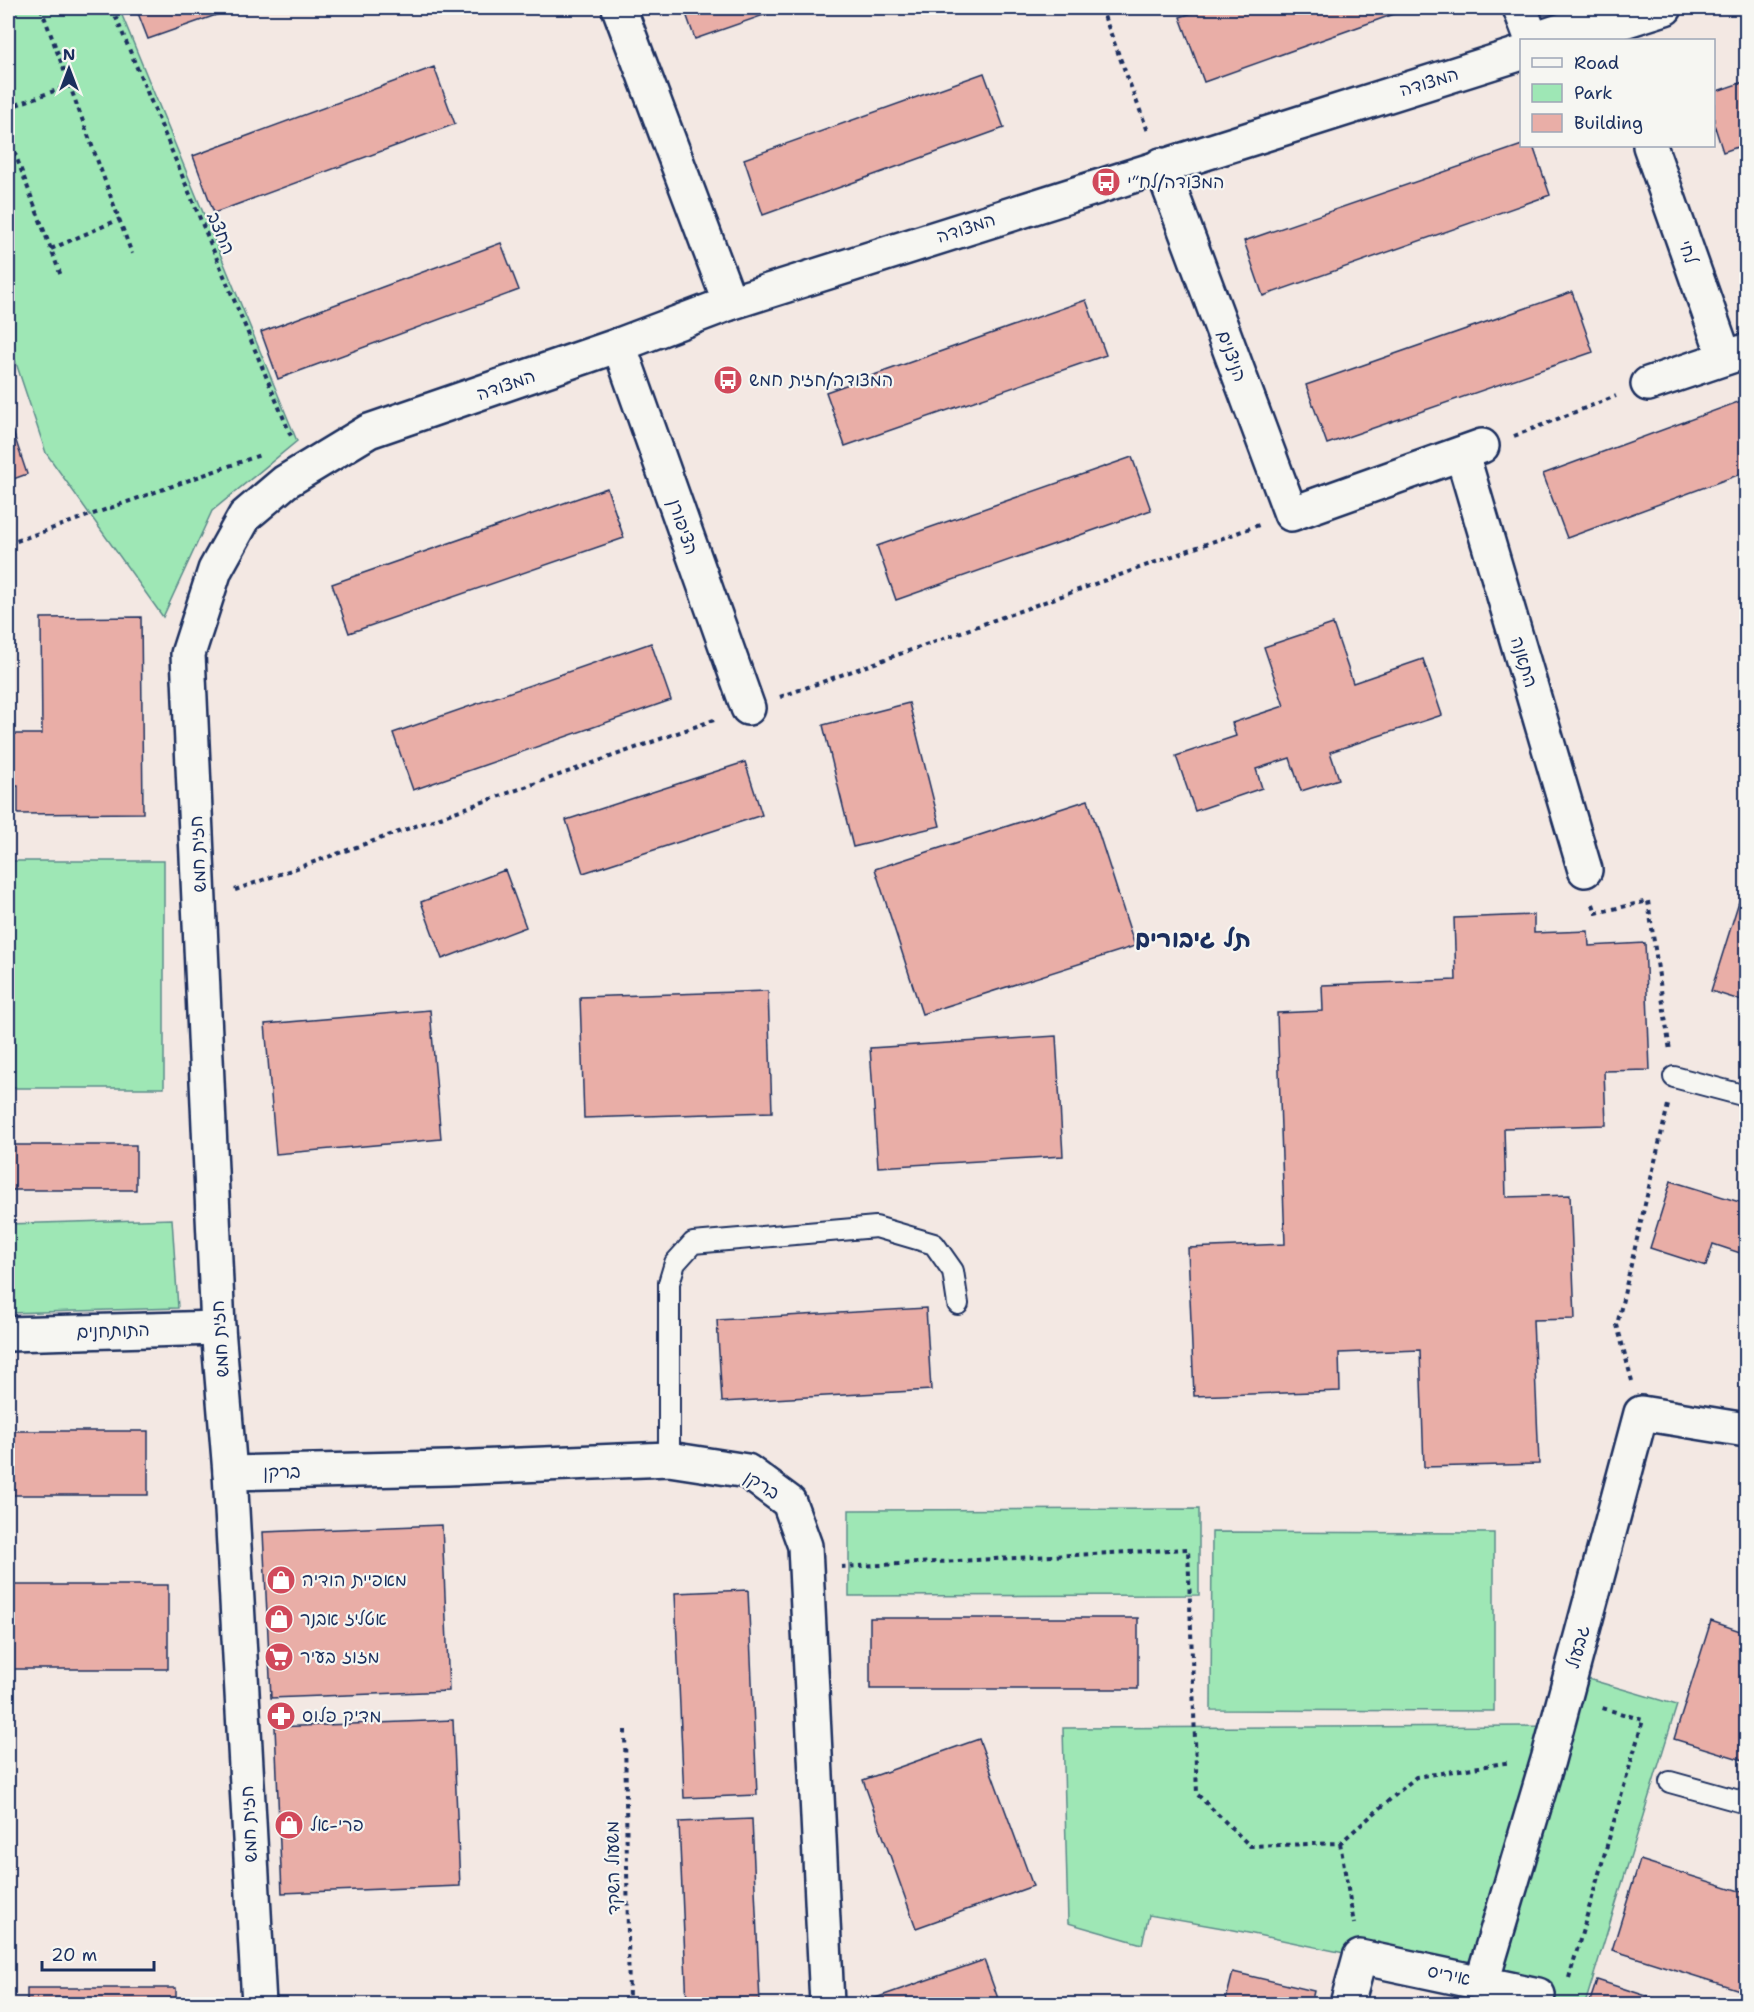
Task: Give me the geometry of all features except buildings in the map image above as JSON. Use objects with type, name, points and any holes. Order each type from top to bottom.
[{"type":"street","points":[[619,8],[730,303]]},
{"type":"street","points":[[1520,8],[1532,39]]},
{"type":"street","points":[[1542,39],[1581,24],[1602,36],[1665,8]]},
{"type":"street","name":"המצודה","points":[[253,522],[285,482],[369,431],[619,345],[730,303],[1520,53]]},
{"type":"street","name":"לחי","points":[[1650,147],[1736,354]]},
{"type":"street","name":"הניצנים","points":[[1161,165],[1291,514],[1472,450]]},
{"type":"street","name":"הציפורן","points":[[619,345],[748,708]]},
{"type":"street","points":[[1648,384],[1736,354]]},
{"type":"street","name":"המצודה","points":[[253,522],[297,496],[414,417]]},
{"type":"street","name":"התאנה","points":[[1472,450],[1585,870]]},
{"type":"street","name":"חזית חמש","points":[[253,522],[233,579],[190,674],[218,1328],[230,1473],[259,2004]]},
{"type":"street","name":"התותחנים","points":[[8,1334],[218,1328]]},
{"type":"street","points":[[1641,1413],[1746,1430]]},
{"type":"street","name":"גבעול","points":[[1482,1982],[1549,1753],[1641,1413]]},
{"type":"street","name":"ברקן","points":[[230,1473],[448,1468],[669,1459],[747,1471],[789,1502],[805,1546],[827,2004]]},
{"type":"street","points":[[1347,2004],[1360,1957]]},
{"type":"street","name":"איריס","points":[[1360,1957],[1538,1995]]},
{"type":"lane","points":[[1674,1077],[1746,1096]]},
{"type":"lane","points":[[669,1459],[669,1283],[675,1263],[693,1243],[876,1227],[934,1244],[953,1271],[958,1304]]},
{"type":"lane","points":[[1670,1782],[1746,1803]]},
{"type":"path","points":[[41,8],[132,254]]},
{"type":"path","name":"החצב","points":[[112,8],[305,470]]},
{"type":"path","points":[[1101,8],[1161,165]]},
{"type":"path","points":[[8,108],[70,85]]},
{"type":"path","points":[[8,135],[61,276]]},
{"type":"path","points":[[51,249],[120,219]]},
{"type":"path","points":[[1472,450],[1648,384]]},
{"type":"path","points":[[8,544],[261,454]]},
{"type":"path","points":[[1585,870],[1596,913],[1648,901],[1674,1077],[1617,1325],[1641,1413]]},
{"type":"path","points":[[806,1569],[1188,1549],[1197,1794],[1250,1846],[1340,1843],[1416,1777],[1539,1758],[1549,1753]]},
{"type":"path","points":[[1564,1697],[1643,1720],[1569,1979]]},
{"type":"path","name":"משעול השקד","points":[[625,1730],[629,2004]]},
{"type":"path","points":[[1340,1843],[1360,1957]]},
{"type":"green space","points":[[8,8],[119,8],[297,441],[212,511],[163,617],[46,453],[8,339]]},
{"type":"green space","points":[[8,861],[164,861],[164,1088],[8,1088]]},
{"type":"green space","points":[[172,1219],[178,1308],[8,1313],[8,1224]]},
{"type":"green space","points":[[1199,1509],[1199,1595],[849,1596],[849,1510]]},
{"type":"green space","points":[[1212,1532],[1494,1533],[1494,1711],[1211,1710]]},
{"type":"green space","points":[[1571,1674],[1677,1705],[1585,2004],[1536,2004],[1482,1982],[1234,1930],[1149,1915],[1142,1944],[1068,1923],[1063,1728],[1556,1726]]},
{"type":"place","name":"המצודה/לח״י","points":[[1106,182]]},
{"type":"place","name":"המצודה/חזית חמש","points":[[728,380]]},
{"type":"place","name":"מאפיית הודיה","points":[[281,1580]]},
{"type":"place","name":"אטליז אבנר","points":[[279,1619]]},
{"type":"place","name":"מזוז בעיר","points":[[279,1657]]},
{"type":"place","name":"מדיק פלוס","points":[[281,1716]]},
{"type":"place","name":"פרי-אל","points":[[289,1825]]},
{"type":"district","name":"תל גיבורים","points":[[1193,939]]}]
